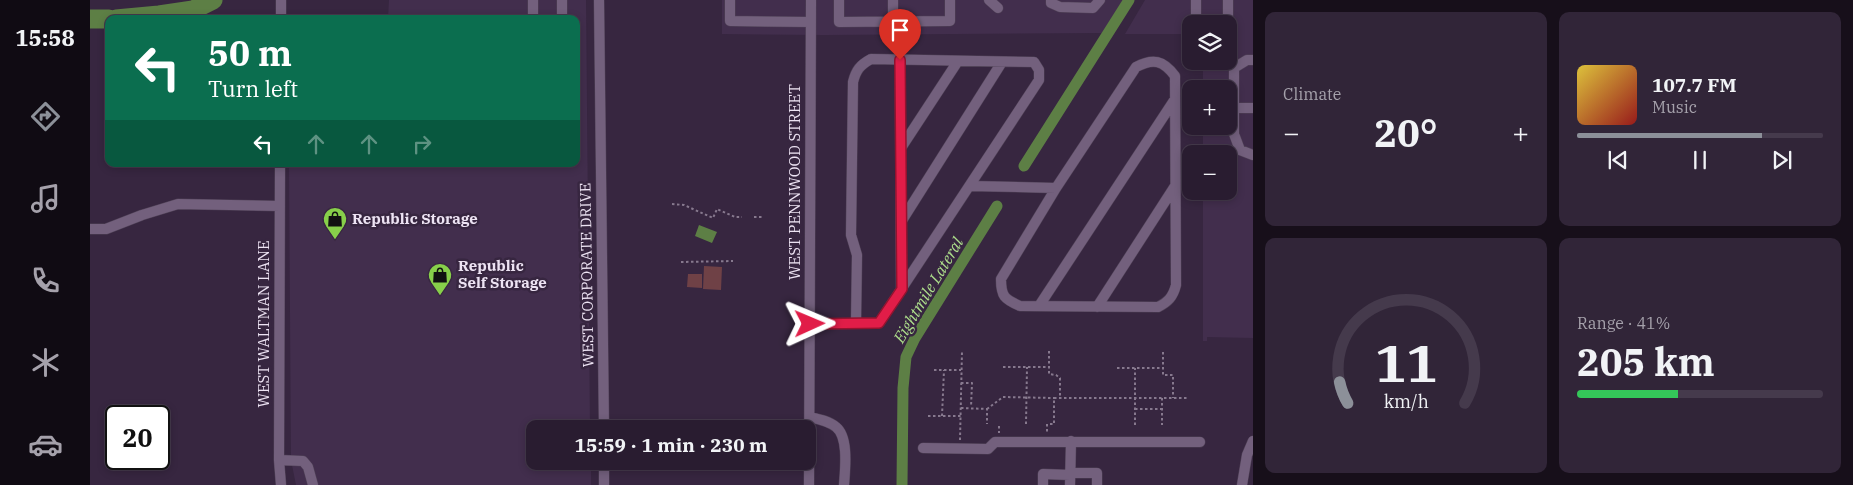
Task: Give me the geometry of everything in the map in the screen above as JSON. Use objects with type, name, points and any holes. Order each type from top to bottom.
[{"type":"street","points":[[281,0],[281,15]]},
{"type":"street","points":[[533,0],[533,15]]},
{"type":"street","points":[[562,0],[562,15]]},
{"type":"street","name":"WEST CORPORATE DRIVE","points":[[599,0],[604,420]]},
{"type":"street","points":[[730,0],[730,20],[811,22]]},
{"type":"street","name":"WEST PENNWOOD STREET","points":[[809,485],[811,0]]},
{"type":"street","points":[[839,0],[839,22],[950,21],[950,0]]},
{"type":"street","points":[[893,0],[893,22]]},
{"type":"street","points":[[989,0],[998,8]]},
{"type":"street","points":[[1051,0],[1051,3],[1060,7],[1094,8],[1100,0]]},
{"type":"street","points":[[1196,0],[1196,22],[1228,23],[1228,0]]},
{"type":"street","points":[[810,324],[879,323],[1039,80],[1039,70],[1034,62],[871,59],[862,64],[855,72],[853,82],[851,235],[857,255],[856,323]]},
{"type":"street","points":[[900,60],[902,289]]},
{"type":"street","points":[[1234,80],[1234,68],[1247,60],[1253,60]]},
{"type":"street","points":[[900,148],[958,61]]},
{"type":"street","points":[[901,222],[1002,62]]},
{"type":"street","points":[[1146,62],[1156,62],[1168,66],[1175,76],[1175,185],[1176,285],[1174,295],[1167,302],[1158,307],[1020,306],[1008,301],[1001,292],[1000,279],[1056,188],[1136,67],[1146,62]]},
{"type":"street","points":[[1039,306],[1175,99]]},
{"type":"street","points":[[1237,108],[1253,108]]},
{"type":"street","points":[[1234,135],[1240,150],[1253,155]]},
{"type":"street","name":"WEST WALTMAN LANE","points":[[280,167],[279,460],[281,485]]},
{"type":"street","points":[[1097,307],[1175,185]]},
{"type":"street","points":[[970,186],[1056,188]]},
{"type":"street","points":[[90,229],[106,229],[178,204],[280,206]]},
{"type":"street","points":[[810,417],[829,422],[840,431],[845,449],[844,485]]},
{"type":"street","points":[[1070,478],[1071,441]]},
{"type":"street","points":[[1242,485],[1247,455],[1253,441]]},
{"type":"street","points":[[924,448],[988,449],[996,442],[1200,442]]},
{"type":"street","points":[[279,460],[303,461],[308,467],[313,485]]},
{"type":"street","points":[[604,470],[604,485]]},
{"type":"street","points":[[1043,485],[1043,474],[1070,478],[1097,473],[1097,485]]},
{"type":"path","points":[[672,204],[684,205],[713,218],[717,209],[742,217]]},
{"type":"path","points":[[754,217],[762,217]]},
{"type":"path","points":[[681,262],[733,261]]},
{"type":"path","points":[[960,442],[962,350]]},
{"type":"path","points":[[1049,351],[1049,374],[1056,374],[1060,378],[1060,398]]},
{"type":"path","points":[[1163,352],[1163,375],[1173,375],[1173,398]]},
{"type":"path","points":[[1003,366],[1049,367]]},
{"type":"path","points":[[1026,424],[1027,367]]},
{"type":"path","points":[[1118,368],[1163,368]]},
{"type":"path","points":[[1135,368],[1135,425]]},
{"type":"path","points":[[934,370],[961,370]]},
{"type":"path","points":[[942,416],[944,370]]},
{"type":"path","points":[[961,383],[972,383],[972,408]]},
{"type":"path","points":[[961,408],[987,409],[1003,398],[1188,398]]},
{"type":"path","points":[[1050,424],[1054,424],[1054,398]]},
{"type":"path","points":[[1162,398],[1162,425]]},
{"type":"path","points":[[1135,408],[1162,408]]},
{"type":"path","points":[[987,409],[987,424]]},
{"type":"path","points":[[928,416],[961,416]]},
{"type":"shaded area","name":"Republic Self Storage","points":[[389,0],[586,0],[590,420],[526,420],[526,470],[591,470],[591,485],[296,485],[291,460],[289,167],[580,167],[580,15],[388,15]]},
{"type":"shaded area","points":[[722,0],[1123,0],[1102,33],[824,35],[722,34]]},
{"type":"shaded area","points":[[1145,0],[1253,0],[1253,338],[1207,337],[1207,341],[1203,341],[1203,200],[1237,200],[1237,145],[1203,145],[1203,135],[1237,135],[1237,80],[1203,80],[1203,70],[1237,70],[1237,15],[1182,15],[1182,34],[1125,34]]},
{"type":"shaded area","points":[[699,225],[717,232],[712,243],[695,236]]},
{"type":"shaded area","points":[[704,266],[722,267],[721,290],[703,289]]},
{"type":"shaded area","points":[[688,274],[702,274],[702,288],[687,287]]},
{"type":"waterway","points":[[159,15],[193,10],[213,0]]},
{"type":"waterway","name":"Eightmile Lateral","points":[[1024,166],[1129,0]]},
{"type":"waterway","points":[[90,19],[105,19]]},
{"type":"waterway","name":"Eightmile Lateral","points":[[902,485],[903,388],[906,357],[915,338],[997,206]]},
{"type":"place","name":"Republic Storage","points":[[335,240]]},
{"type":"place","name":"Republic Self Storage","points":[[440,296]]},
{"type":"route","points":[[810,324],[879,323],[902,289],[900,60]]}]
